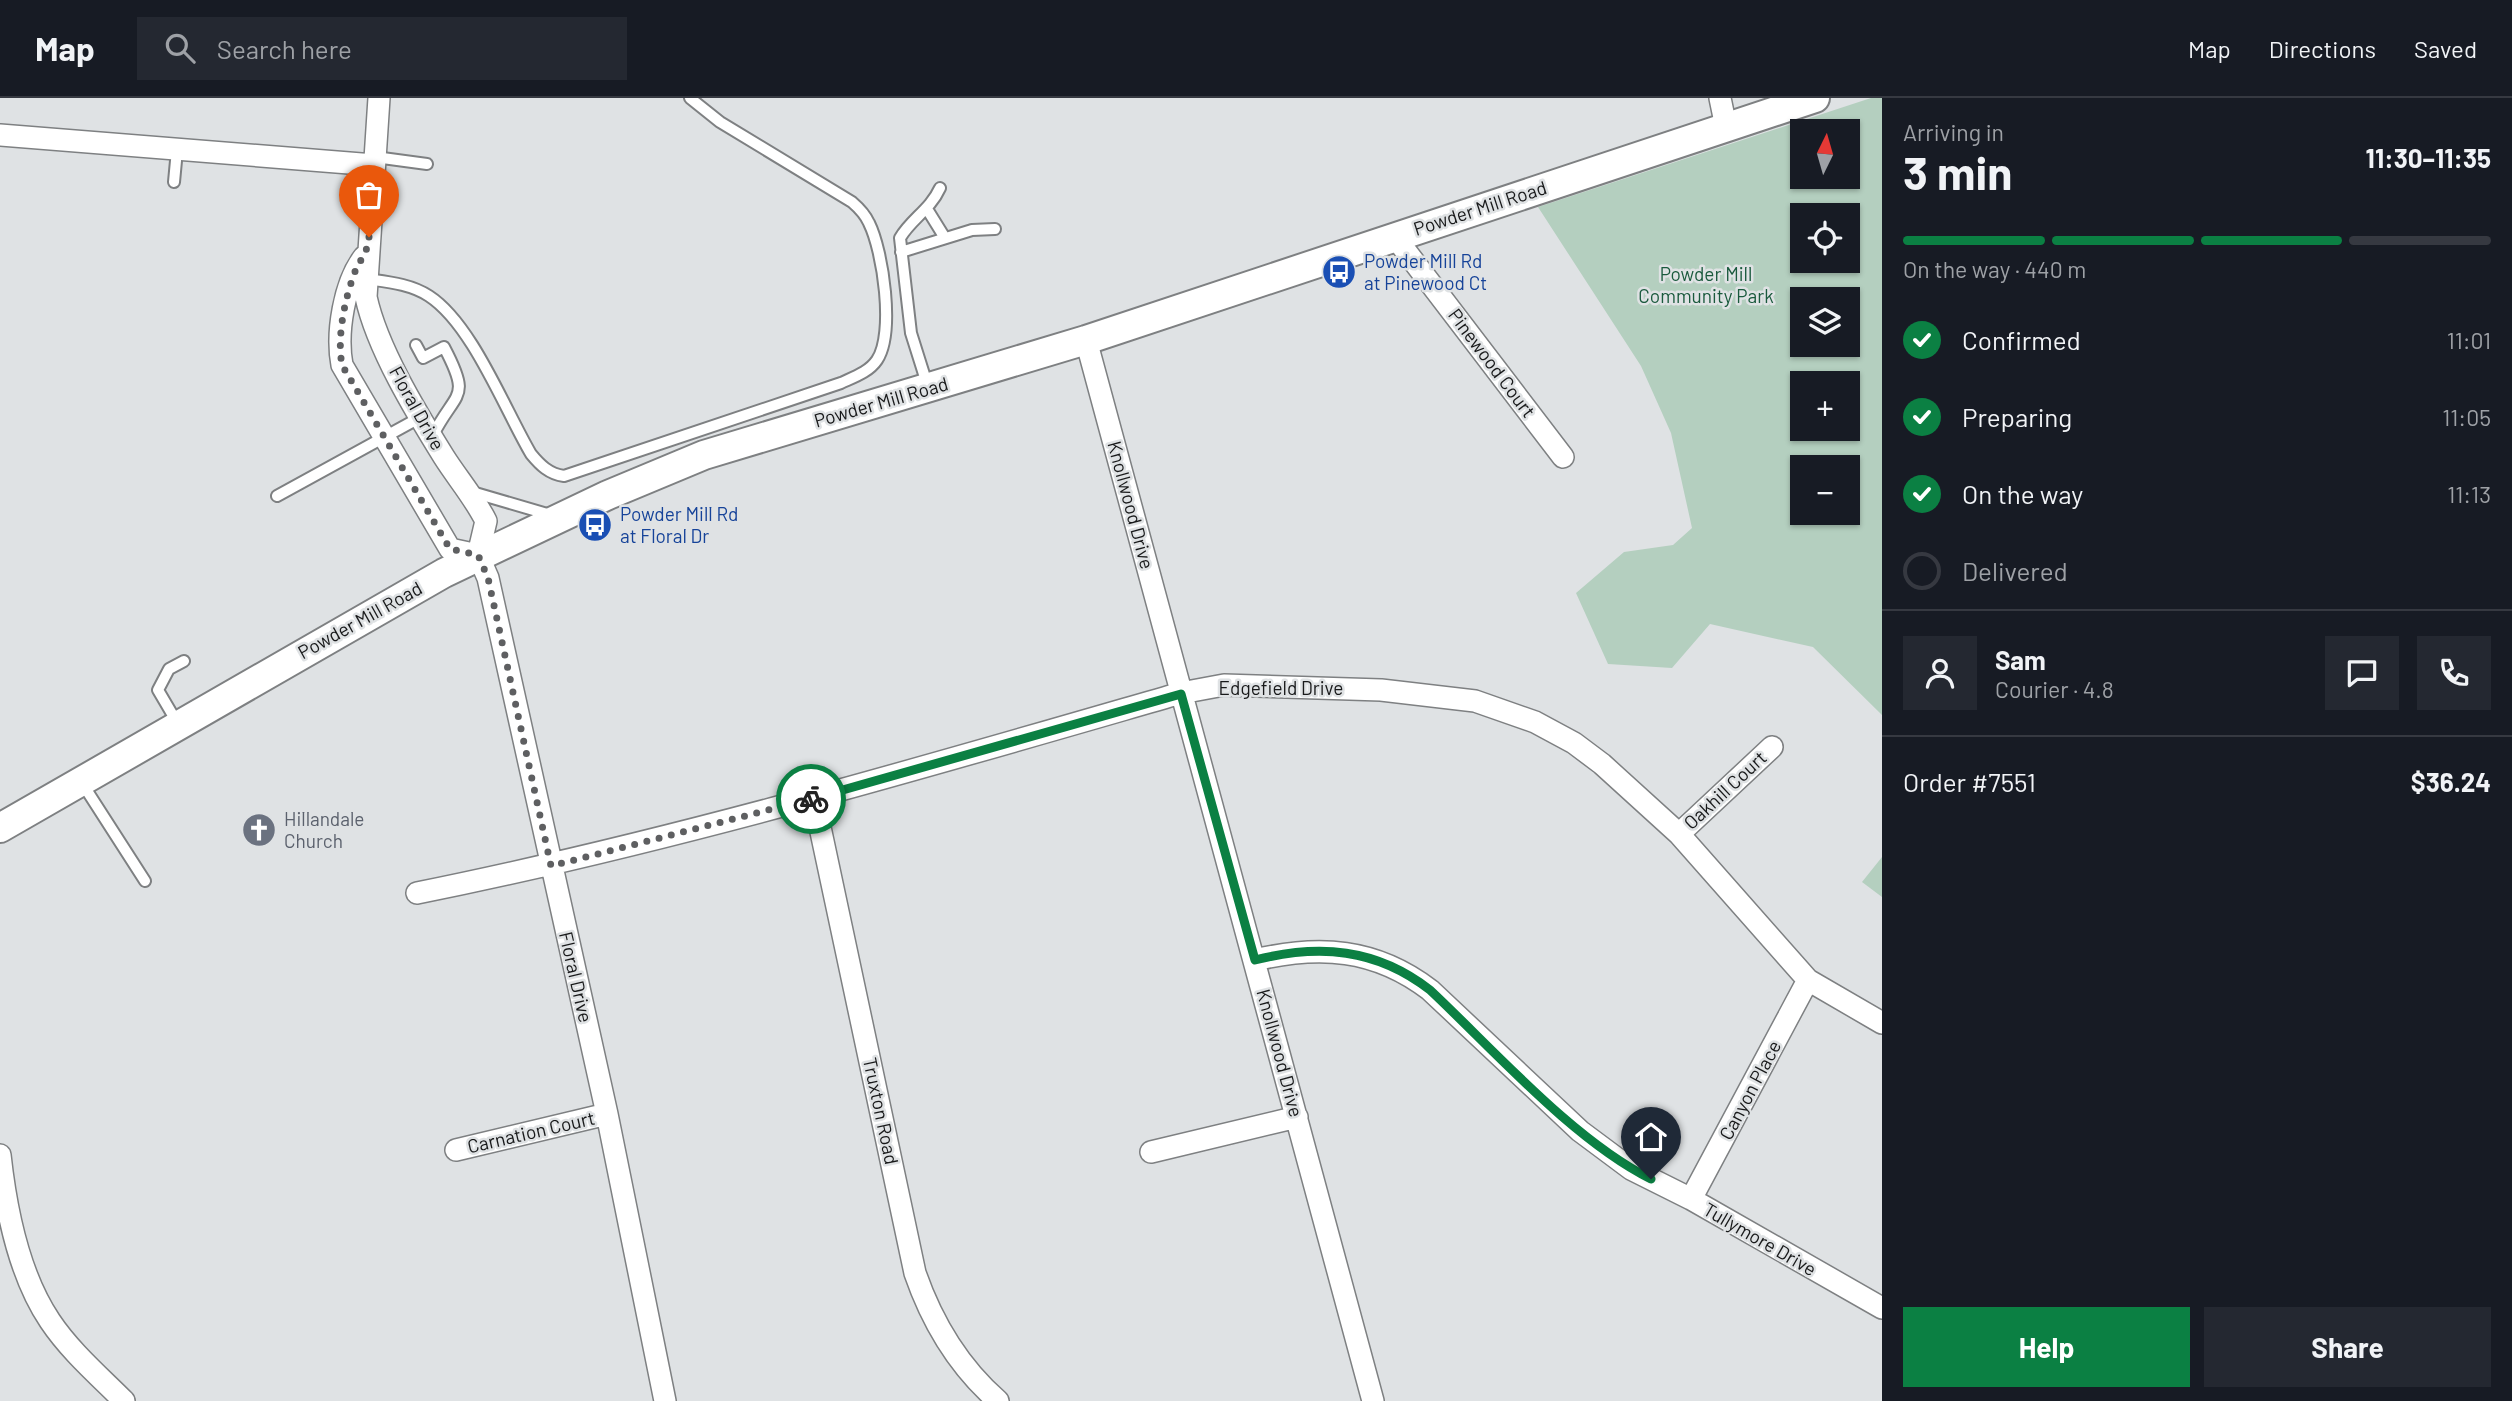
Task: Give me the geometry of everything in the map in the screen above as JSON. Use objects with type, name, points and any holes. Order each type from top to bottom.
[{"type":"main road","name":"Powder Mill Road","points":[[0,828],[478,555],[704,455],[1086,340],[1815,98]]},
{"type":"street","name":"Floral Drive","points":[[379,98],[366,296],[371,322],[444,457],[472,492],[486,520],[478,555],[490,586],[607,1114],[665,1401]]},
{"type":"street","points":[[1720,98],[1726,127]]},
{"type":"street","points":[[0,135],[374,161]]},
{"type":"street","name":"Pinewood Court","points":[[1395,236],[1563,457]]},
{"type":"street","name":"Floral Drive","points":[[368,252],[353,277],[340,353],[342,365],[386,435],[450,549],[478,555]]},
{"type":"street","name":"Knollwood Drive","points":[[1086,340],[1373,1401]]},
{"type":"street","name":"Edgefield Drive","points":[[417,893],[551,866],[814,799],[1181,694],[1224,685],[1335,687],[1443,696],[1504,709],[1574,743],[1602,764],[1679,834],[1808,981],[1882,1023]]},
{"type":"street","name":"Oakhill Court","points":[[1679,834],[1772,747]]},
{"type":"street","name":"Truxton Road","points":[[814,799],[915,1273],[932,1314],[958,1358],[998,1401]]},
{"type":"street","points":[[0,817],[39,806]]},
{"type":"street","name":"Tullymore Drive","points":[[1255,960],[1295,950],[1342,951],[1406,973],[1430,990],[1580,1131],[1631,1169],[1691,1199],[1882,1308]]},
{"type":"street","name":"Canyon Place","points":[[1691,1199],[1808,981]]},
{"type":"street","name":"Carnation Court","points":[[456,1150],[607,1114]]},
{"type":"street","points":[[1151,1152],[1297,1117]]},
{"type":"street","points":[[0,1156],[2,1184],[23,1260],[40,1304],[60,1335],[124,1401]]},
{"type":"lane","points":[[367,279],[407,286],[427,295],[444,308],[468,338],[531,454],[554,475],[564,476],[861,374],[879,358],[887,326],[880,260],[871,226],[864,214],[852,202],[720,122],[690,98]]},
{"type":"lane","points":[[174,183],[177,149]]},
{"type":"lane","points":[[374,161],[427,164]]},
{"type":"lane","points":[[928,388],[911,333],[900,238],[907,226],[927,209],[940,188]]},
{"type":"lane","points":[[927,209],[945,238]]},
{"type":"lane","points":[[901,252],[972,230],[995,229]]},
{"type":"lane","points":[[416,345],[422,358],[444,347],[460,379],[455,404],[440,420],[433,435]]},
{"type":"lane","points":[[277,496],[421,417]]},
{"type":"lane","points":[[472,492],[560,517]]},
{"type":"lane","points":[[178,724],[158,690],[169,669],[184,661]]},
{"type":"lane","points":[[80,782],[145,881]]},
{"type":"green space","name":"Powder Mill Community Park","points":[[1871,98],[1882,98],[1882,715],[1813,647],[1710,624],[1672,668],[1608,664],[1576,593],[1624,552],[1673,545],[1692,528],[1671,433],[1641,366],[1538,207],[1790,125],[1790,189],[1860,189],[1860,119],[1807,119]]},
{"type":"green space","points":[[1882,857],[1882,897],[1862,882]]},
{"type":"way so far","points":[[369,237],[368,252],[358,264],[346,303],[340,353],[342,365],[366,408],[386,435],[450,549],[478,555],[488,578],[551,866],[811,799]]},
{"type":"place","name":"Powder Mill Rd at Pinewood Ct","points":[[1339,272]]},
{"type":"place","name":"Powder Mill Rd at Floral Dr","points":[[595,525]]},
{"type":"place","name":"Hillandale Church","points":[[259,830]]},
{"type":"route","points":[[811,799],[1181,694],[1255,960],[1295,950],[1342,951],[1406,973],[1430,990],[1580,1131],[1631,1169],[1651,1179]]}]
